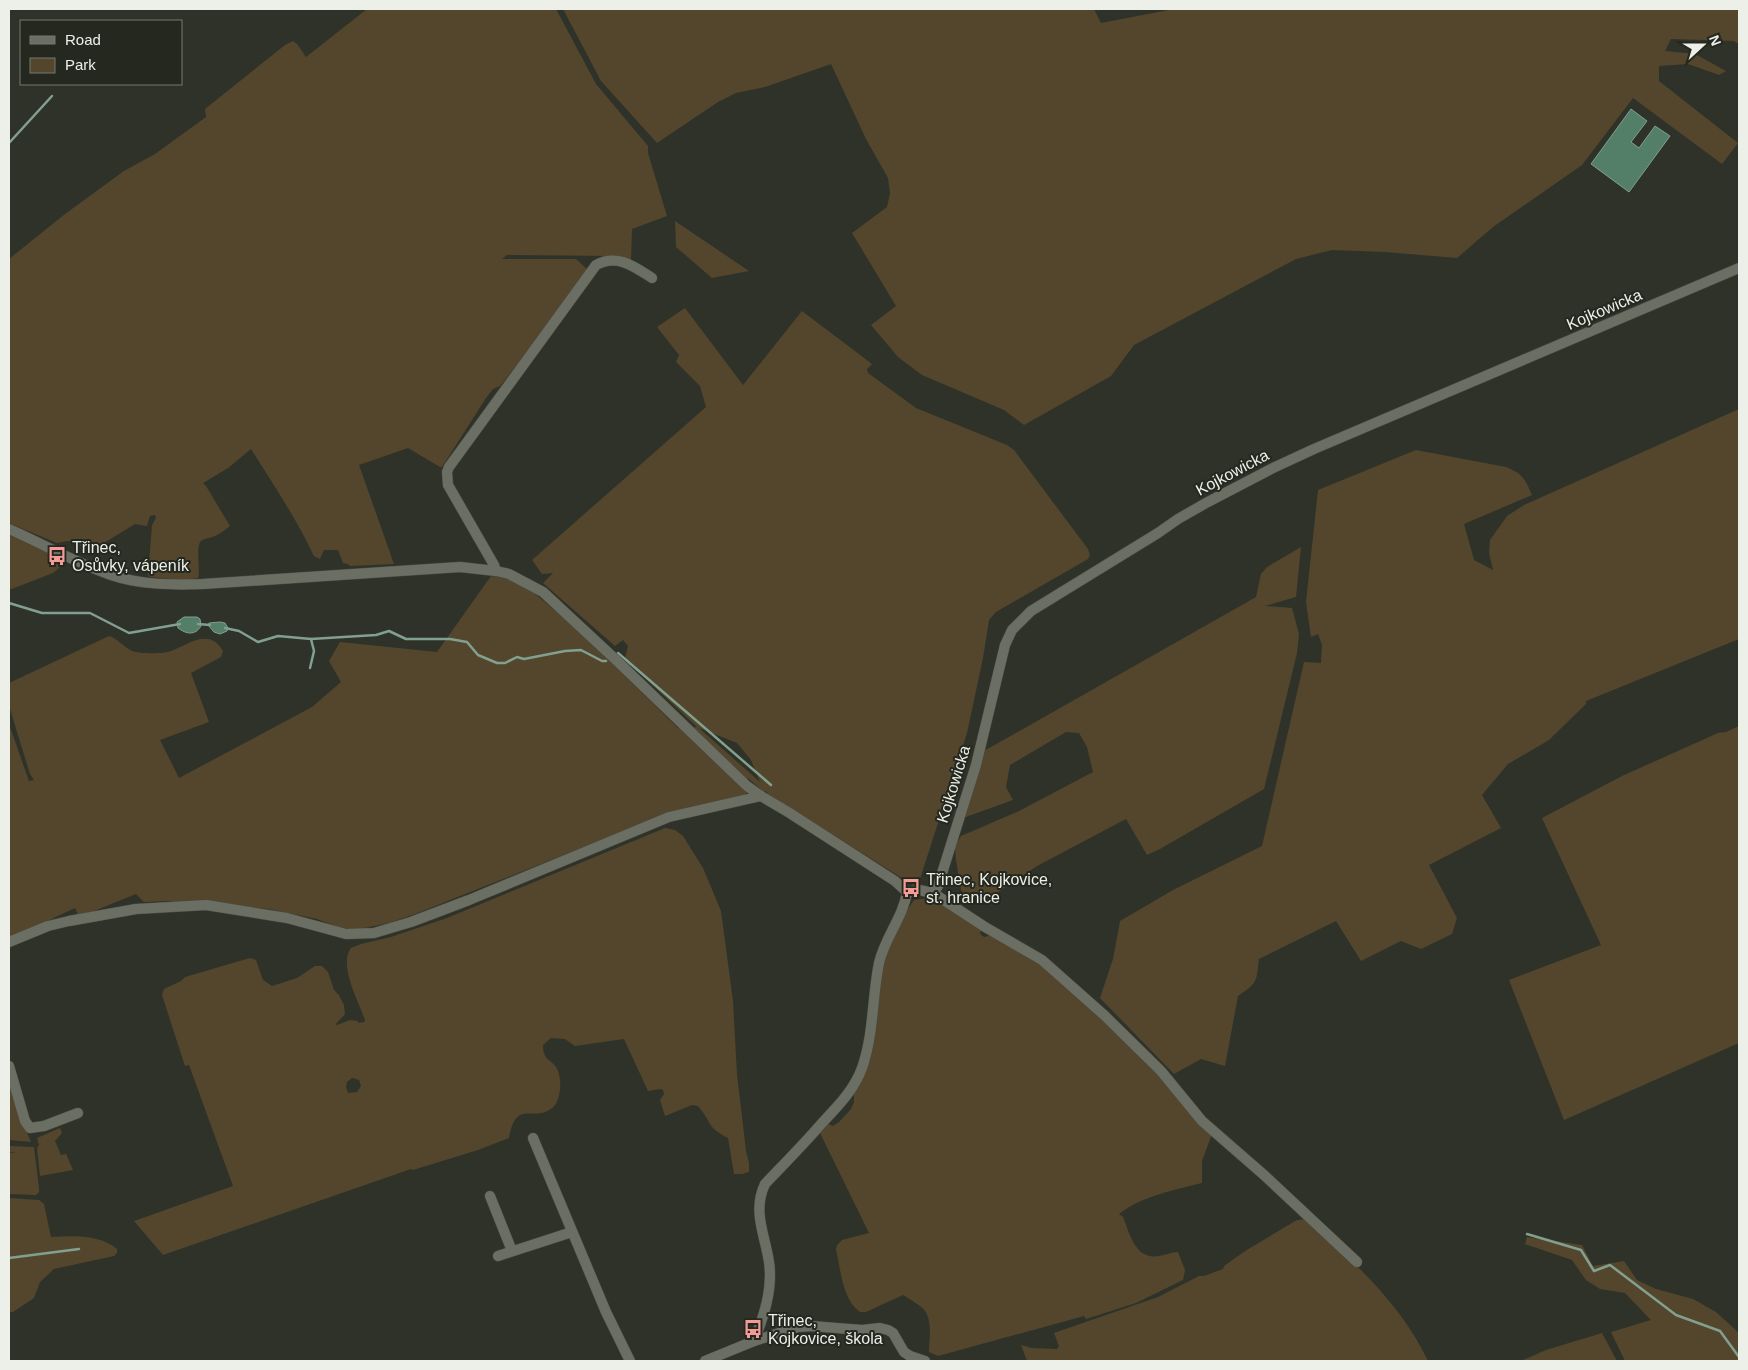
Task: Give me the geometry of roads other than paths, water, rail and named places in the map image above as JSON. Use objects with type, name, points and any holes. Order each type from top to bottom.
[{"type":"street","points":[[496,571],[448,485],[449,467],[596,265],[607,260],[625,262],[652,278]]},
{"type":"street","name":"Kojkowicka","points":[[933,893],[938,886],[976,765],[1005,645],[1012,630],[1031,611],[1178,519],[1273,468],[1739,268]]},
{"type":"street","points":[[9,528],[111,575],[143,582],[203,584],[460,567],[496,571],[518,578],[542,592],[614,658],[747,786],[895,881],[907,892]]},
{"type":"street","points":[[9,942],[48,926],[69,921],[136,909],[206,905],[286,918],[346,934],[374,933],[411,922],[460,903],[669,817],[761,796]]},
{"type":"street","points":[[907,892],[919,890],[933,893],[984,927],[1042,960],[1104,1015],[1161,1071],[1202,1121],[1264,1175],[1357,1262]]},
{"type":"street","points":[[754,1341],[770,1290],[770,1263],[760,1223],[760,1193],[765,1184],[852,1090],[862,1069],[868,1047],[879,962],[887,938],[905,903],[907,892]]},
{"type":"street","points":[[9,1066],[25,1121],[30,1128],[44,1126],[78,1113]]},
{"type":"street","points":[[533,1138],[606,1312],[630,1361]]},
{"type":"street","points":[[490,1196],[512,1251]]},
{"type":"street","points":[[498,1256],[572,1232]]},
{"type":"street","points":[[705,1361],[754,1341],[798,1327],[811,1326],[862,1330],[880,1328],[888,1330],[893,1333],[904,1352],[924,1361]]},
{"type":"waterway","points":[[9,143],[52,96]]},
{"type":"waterway","points":[[9,603],[42,613],[90,613],[129,633],[180,624]]},
{"type":"waterway","points":[[198,624],[210,625]]},
{"type":"waterway","points":[[225,628],[239,631],[258,642],[278,636],[311,639],[376,635],[389,631],[406,639],[450,639],[467,642],[478,655],[497,663],[505,663],[517,657],[524,659],[565,651],[581,650],[602,661],[606,661]]},
{"type":"waterway","points":[[310,668],[314,651],[311,639]]},
{"type":"waterway","points":[[618,653],[771,785]]},
{"type":"waterway","points":[[1527,1234],[1581,1250],[1594,1271],[1610,1265],[1676,1315],[1720,1331],[1739,1357]]},
{"type":"waterway","points":[[9,1258],[79,1249]]},
{"type":"place","name":"Třinec, Osůvky, vápeník","points":[[57,556]]},
{"type":"place","name":"Třinec, Kojkovice, st. hranice","points":[[911,888]]},
{"type":"place","name":"Třinec, Kojkovice, škola","points":[[753,1329]]}]
